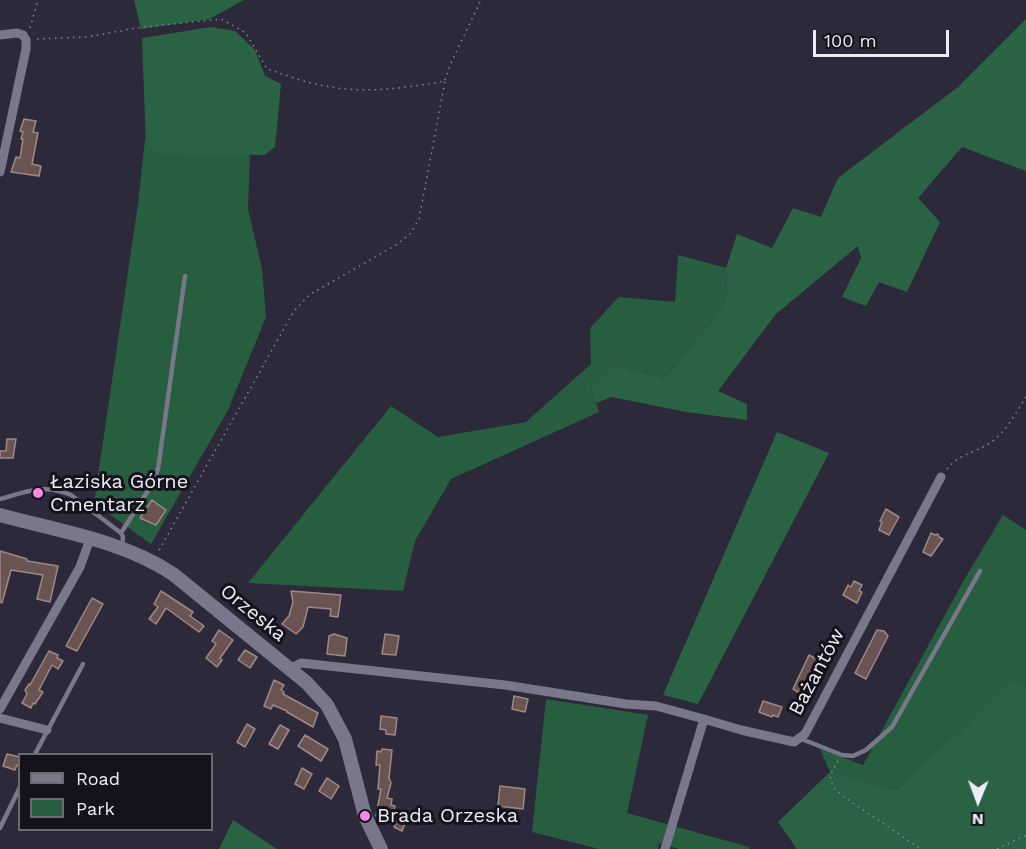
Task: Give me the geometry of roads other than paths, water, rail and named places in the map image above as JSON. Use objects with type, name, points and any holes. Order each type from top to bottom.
[{"type":"street","points":[[0,35],[17,33],[23,35],[26,40],[0,172]]},
{"type":"street","name":"Bażantów","points":[[290,669],[301,663],[505,685],[626,704],[656,706],[794,742],[805,734],[941,477]]},
{"type":"street","name":"Orzeska","points":[[0,515],[90,539],[122,541],[173,574],[290,669],[318,694],[340,727],[350,750],[365,816],[381,849]]},
{"type":"street","points":[[0,709],[80,567],[90,539]]},
{"type":"street","points":[[0,718],[47,730]]},
{"type":"street","points":[[665,849],[704,719]]},
{"type":"lane","points":[[0,499],[31,490],[52,488],[71,495],[122,541],[158,469],[185,276]]},
{"type":"lane","points":[[799,738],[842,755],[853,756],[866,750],[892,727],[980,571]]},
{"type":"lane","points":[[36,753],[83,664]]},
{"type":"lane","points":[[0,828],[18,791]]},
{"type":"waterway","points":[[1022,849],[1026,847]]},
{"type":"place","name":"Łaziska Górne Cmentarz","points":[[38,493]]},
{"type":"place","name":"Brada Orzeska","points":[[365,816]]}]
